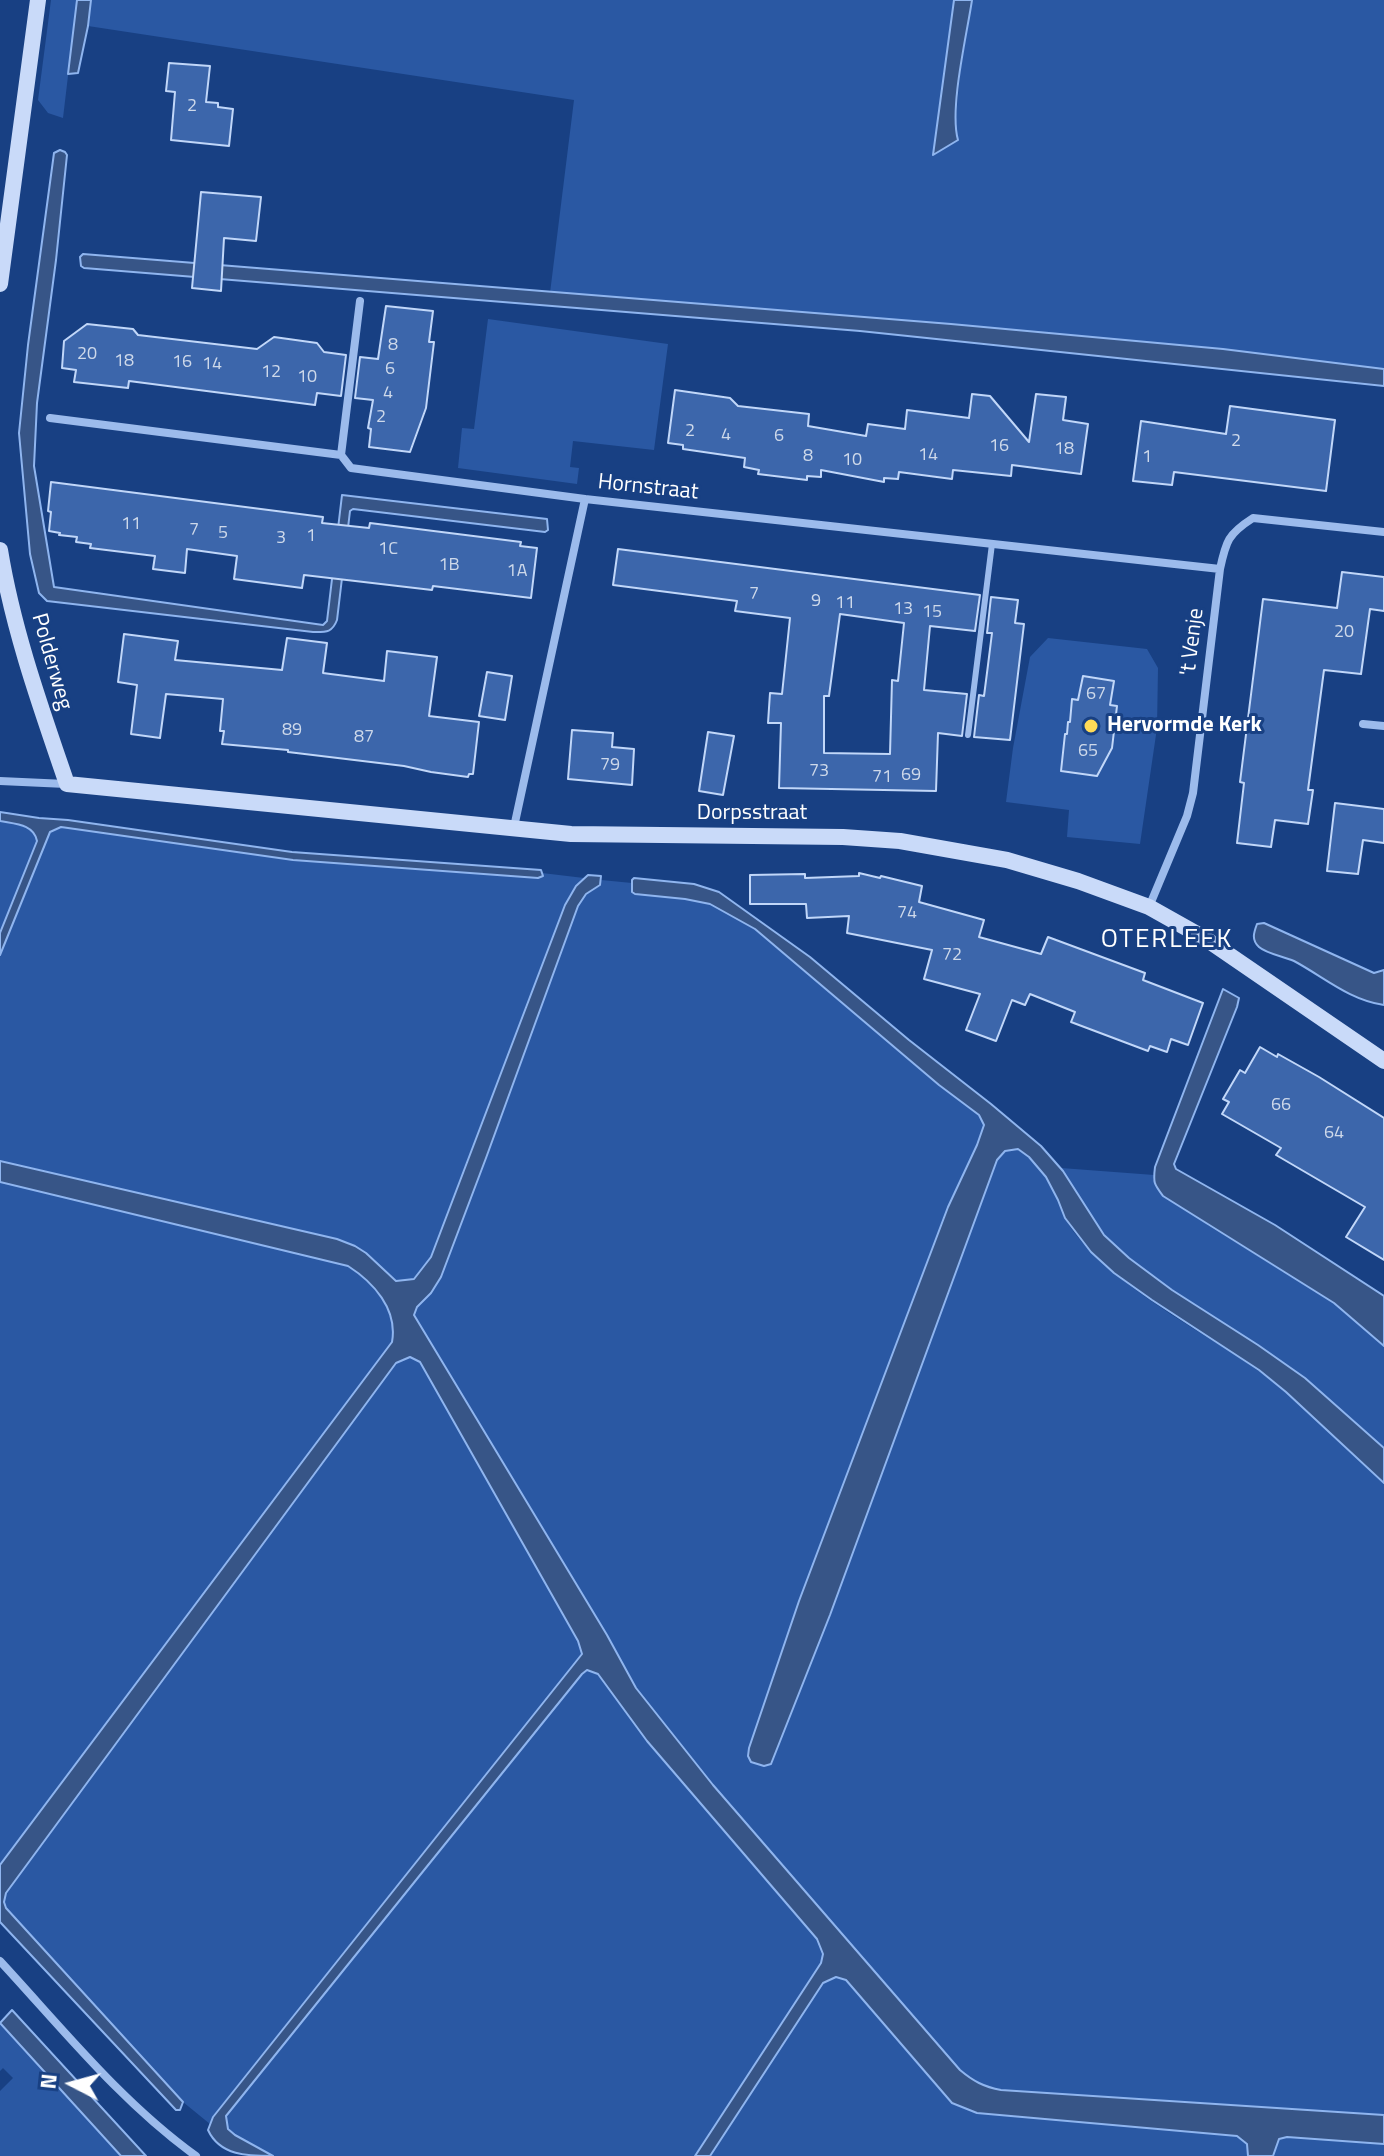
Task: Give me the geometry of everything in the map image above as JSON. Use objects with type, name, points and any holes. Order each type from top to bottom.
[{"type":"street","points":[[0,284],[38,0]]},
{"type":"street","points":[[360,301],[341,455],[351,468],[585,499]]},
{"type":"street","points":[[50,418],[341,455]]},
{"type":"street","name":"Hornstraat","points":[[514,827],[585,499],[1220,569]]},
{"type":"street","name":"'t Venje","points":[[1149,907],[1187,816],[1193,793],[1220,569],[1226,543],[1238,528],[1253,518],[1384,532]]},
{"type":"street","name":"Polderweg","points":[[0,550],[5,583],[67,784]]},
{"type":"street","points":[[1363,724],[1384,726]]},
{"type":"street","points":[[0,781],[67,784]]},
{"type":"street","name":"Dorpsstraat","points":[[67,784],[571,834],[843,837],[900,841],[1007,860],[1149,907],[1206,939],[1384,1061]]},
{"type":"street","points":[[0,1961],[137,2110],[196,2156]]},
{"type":"lane","points":[[968,735],[992,544]]},
{"type":"shaded area","points":[[51,0],[77,0],[63,118],[48,113],[38,100]]},
{"type":"shaded area","points":[[77,0],[91,0],[88,26],[78,73],[68,74]]},
{"type":"shaded area","points":[[91,0],[954,0],[955,129],[972,0],[1384,0],[1384,369],[1072,335],[550,293],[574,100],[88,26]]},
{"type":"shaded area","points":[[954,0],[972,0],[957,91],[958,140],[933,155]]},
{"type":"shaded area","points":[[60,150],[67,155],[37,403],[34,466],[54,587],[323,625],[327,621],[342,495],[547,519],[548,530],[353,509],[350,511],[337,620],[331,630],[325,632],[47,601],[39,593],[30,554],[19,433],[54,153]]},
{"type":"shaded area","points":[[83,254],[1223,349],[1384,369],[1384,386],[860,331],[84,268],[80,257]]},
{"type":"shaded area","points":[[488,319],[668,344],[654,450],[573,441],[570,467],[579,468],[577,484],[458,468],[462,428],[474,429]]},
{"type":"shaded area","points":[[1048,638],[1147,649],[1158,668],[1157,728],[1140,844],[1067,837],[1069,810],[1006,802],[1030,657]]},
{"type":"shaded area","points":[[0,812],[292,852],[541,870],[543,876],[293,860],[61,827],[50,832],[0,955],[0,933],[37,841],[28,828],[0,821]]},
{"type":"shaded area","points":[[0,821],[28,828],[37,841],[0,933]]},
{"type":"shaded area","points":[[61,827],[293,860],[584,878],[565,905],[431,1257],[414,1279],[397,1281],[366,1253],[337,1239],[0,1161],[0,955],[50,832]]},
{"type":"shaded area","points":[[588,875],[601,876],[600,885],[586,894],[578,906],[441,1277],[414,1315],[636,1688],[713,1785],[960,2070],[974,2080],[1001,2090],[1384,2115],[1384,2144],[1287,2137],[1279,2139],[1273,2156],[1248,2156],[1247,2144],[1237,2136],[977,2113],[952,2103],[846,1980],[836,1977],[823,1983],[710,2156],[695,2156],[821,1963],[823,1954],[817,1939],[647,1741],[598,1674],[587,1670],[226,2116],[228,2129],[235,2135],[273,2156],[245,2155],[220,2145],[208,2130],[213,2117],[582,1654],[578,1641],[420,1362],[410,1357],[396,1363],[6,1893],[6,1908],[183,2102],[180,2110],[176,2110],[0,1922],[0,1865],[392,1342],[393,1330],[382,1298],[348,1266],[0,1182],[0,1161],[337,1239],[366,1253],[396,1281],[414,1279],[431,1257],[565,905],[576,886]]},
{"type":"shaded area","points":[[634,878],[694,884],[719,892],[810,957],[1041,1146],[1063,1171],[1104,1235],[1129,1258],[1305,1378],[1384,1448],[1384,1483],[1259,1370],[1114,1273],[1091,1252],[1065,1218],[1046,1177],[1029,1157],[1018,1149],[1005,1151],[997,1160],[830,1615],[771,1764],[764,1766],[751,1762],[749,1748],[799,1601],[948,1207],[984,1125],[979,1115],[939,1085],[755,929],[710,904],[635,894],[632,892]]},
{"type":"shaded area","points":[[601,880],[632,883],[635,894],[710,904],[755,929],[939,1085],[979,1115],[984,1125],[948,1207],[799,1601],[748,1756],[771,1764],[830,1615],[997,1160],[1004,1151],[1018,1149],[1047,1178],[1073,1231],[1109,1269],[1149,1300],[1273,1381],[1384,1483],[1384,2115],[1001,2090],[974,2080],[960,2070],[713,1785],[636,1688],[414,1315],[441,1277],[578,906],[586,894],[600,886]]},
{"type":"shaded area","points":[[1264,923],[1374,973],[1384,970],[1384,1005],[1348,993],[1294,961],[1262,949],[1256,944],[1254,936],[1257,924]]},
{"type":"shaded area","points":[[1223,989],[1239,998],[1237,1007],[1174,1164],[1176,1169],[1275,1225],[1384,1296],[1384,1346],[1334,1303],[1163,1196],[1156,1186],[1155,1167]]},
{"type":"shaded area","points":[[1061,1168],[1154,1175],[1153,1180],[1209,1226],[1334,1303],[1384,1346],[1384,1448],[1274,1356],[1157,1280],[1120,1251],[1098,1227]]},
{"type":"shaded area","points":[[0,1182],[348,1266],[374,1288],[387,1308],[393,1330],[392,1342],[0,1865]]},
{"type":"shaded area","points":[[410,1357],[420,1362],[578,1641],[582,1654],[213,2116],[210,2124],[183,2102],[6,1908],[6,1893],[396,1363]]},
{"type":"shaded area","points":[[587,1670],[598,1674],[647,1741],[817,1939],[823,1954],[821,1963],[695,2156],[273,2156],[232,2133],[227,2119],[230,2111]]},
{"type":"shaded area","points":[[836,1977],[846,1980],[951,2103],[977,2113],[1237,2136],[1247,2144],[1248,2156],[710,2156],[823,1983]]},
{"type":"shaded area","points":[[12,2010],[146,2156],[121,2156],[0,2023]]},
{"type":"shaded area","points":[[0,2023],[121,2156],[0,2156],[0,2091],[13,2078],[3,2068],[0,2071]]},
{"type":"shaded area","points":[[1279,2139],[1384,2144],[1384,2156],[1273,2156]]},
{"type":"building","points":[[169,63],[210,66],[206,102],[233,109],[229,146],[171,140],[175,92],[166,91]]},
{"type":"building","points":[[201,192],[261,197],[256,241],[224,238],[221,291],[192,288]]},
{"type":"building","points":[[386,306],[433,311],[429,342],[434,342],[426,408],[410,452],[369,447],[371,429],[368,428],[373,400],[355,398],[360,357],[378,359]]},
{"type":"building","points":[[87,324],[133,329],[138,335],[257,349],[274,337],[317,343],[324,352],[346,355],[341,396],[317,393],[315,405],[129,381],[128,388],[74,382],[76,370],[62,368],[64,341]]},
{"type":"building","points":[[675,390],[730,398],[738,406],[809,414],[808,426],[866,436],[868,424],[905,429],[907,410],[969,418],[972,394],[990,396],[1029,442],[1036,394],[1066,397],[1063,420],[1088,424],[1081,474],[1012,465],[1011,476],[953,470],[952,479],[899,472],[898,479],[884,478],[884,482],[821,470],[821,477],[807,476],[807,480],[758,474],[759,470],[744,467],[745,458],[683,449],[683,445],[668,443]]},
{"type":"building","points":[[1230,406],[1335,420],[1326,491],[1174,472],[1172,485],[1133,481],[1141,421],[1226,434]]},
{"type":"building","points":[[51,482],[323,517],[322,523],[369,528],[370,523],[521,542],[520,546],[537,548],[531,598],[304,575],[302,588],[234,579],[237,556],[187,549],[185,573],[153,569],[155,556],[90,548],[91,544],[76,542],[77,537],[49,531]]},
{"type":"building","points":[[618,549],[980,595],[975,631],[930,626],[924,690],[967,694],[962,736],[938,733],[936,791],[779,788],[781,723],[768,723],[770,693],[782,694],[790,618],[735,611],[737,601],[613,585]],"holes":[[[840,614],[904,623],[898,681],[892,680],[890,754],[824,753],[824,696],[829,696]]]},
{"type":"building","points":[[1342,572],[1384,577],[1384,611],[1370,609],[1361,674],[1324,670],[1308,790],[1313,790],[1308,824],[1275,820],[1271,847],[1237,843],[1244,783],[1240,782],[1263,599],[1337,608]]},
{"type":"building","points":[[991,597],[1018,600],[1015,623],[1024,624],[1010,740],[974,737],[979,695],[984,696],[992,633],[987,633]]},
{"type":"building","points":[[124,634],[178,641],[175,660],[282,670],[287,638],[327,643],[323,673],[384,681],[387,651],[437,657],[429,716],[479,722],[473,774],[468,777],[288,750],[222,744],[223,699],[166,694],[160,738],[131,734],[137,685],[118,682]]},
{"type":"building","points":[[487,672],[512,676],[505,720],[479,716]]},
{"type":"building","name":"Hervormde Kerk","points":[[1083,676],[1114,681],[1110,705],[1117,706],[1112,748],[1097,776],[1061,771],[1072,699],[1078,700]]},
{"type":"building","points":[[572,730],[613,733],[612,747],[634,749],[632,785],[568,779]]},
{"type":"building","points":[[708,732],[734,736],[723,795],[699,791]]},
{"type":"building","points":[[1335,803],[1384,809],[1384,843],[1363,840],[1358,874],[1327,871]]},
{"type":"building","points":[[859,873],[922,886],[919,902],[984,920],[979,937],[1041,954],[1048,937],[1145,973],[1143,980],[1203,1003],[1188,1045],[1171,1039],[1167,1052],[1150,1046],[1148,1051],[1071,1022],[1075,1012],[1030,994],[1025,1005],[1012,1000],[996,1041],[966,1030],[980,994],[924,979],[932,950],[847,933],[849,916],[807,918],[806,904],[750,904],[750,875],[805,874],[805,878],[859,876]]},
{"type":"building","points":[[1260,1047],[1319,1077],[1384,1118],[1384,1260],[1346,1237],[1365,1207],[1276,1155],[1281,1148],[1222,1114],[1229,1102],[1223,1099],[1240,1070],[1245,1073]]},
{"type":"place","name":"Hervormde Kerk","points":[[1091,726]]},
{"type":"district","name":"OTERLEEK","points":[[1167,941]]}]
